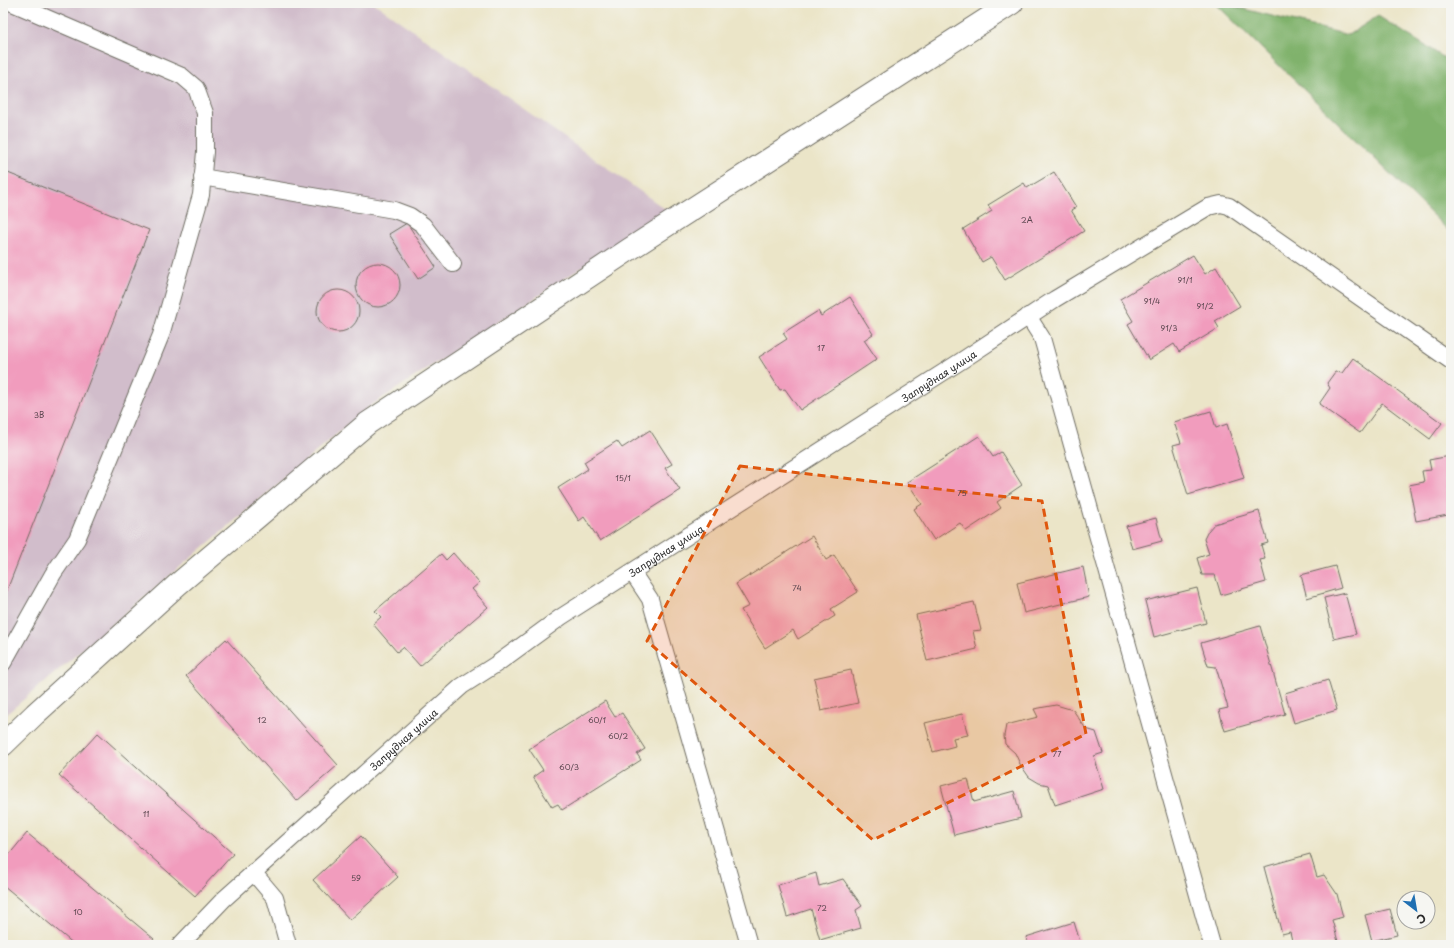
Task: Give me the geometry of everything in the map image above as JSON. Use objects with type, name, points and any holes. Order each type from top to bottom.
[{"type":"street","points":[[3,745],[177,585],[368,423],[630,249],[1012,3]]},
{"type":"lane","points":[[3,663],[53,574],[77,539],[161,335],[200,195],[205,152],[205,114],[196,88],[182,76],[12,3]]},
{"type":"lane","points":[[202,177],[394,210],[410,216],[423,225],[453,264]]},
{"type":"lane","name":"Запрудная улица","points":[[180,945],[224,899],[462,686],[498,663],[561,617],[1028,316],[1195,213],[1208,207],[1221,204],[1229,206],[1451,361]]},
{"type":"lane","points":[[1028,316],[1042,338],[1212,945]]},
{"type":"lane","points":[[632,572],[650,599],[749,945]]},
{"type":"lane","points":[[254,872],[275,898],[288,945]]},
{"type":"highlighted area","points":[[740,466],[1042,501],[1086,734],[873,840],[647,641]]},
{"type":"shaded area","points":[[3,3],[374,3],[668,211],[370,406],[3,717]]},
{"type":"green space","points":[[1215,3],[1348,35],[1378,16],[1451,62],[1451,233]]},
{"type":"building","points":[[3,171],[149,230],[3,600]]},
{"type":"building","points":[[1054,172],[1076,207],[1071,210],[1084,231],[1005,280],[991,257],[982,262],[963,229],[992,211],[988,205],[1024,183],[1027,188]]},
{"type":"building","points":[[407,223],[436,267],[418,279],[389,234]]},
{"type":"building","points":[[1193,255],[1205,274],[1216,267],[1240,306],[1215,321],[1219,328],[1179,352],[1174,344],[1149,360],[1128,324],[1133,321],[1120,299]]},
{"type":"building","points":[[378,263],[390,267],[396,273],[400,285],[396,297],[390,303],[378,307],[366,303],[360,297],[356,285],[360,273],[366,267]]},
{"type":"building","points":[[338,290],[353,296],[359,311],[353,326],[338,332],[323,326],[317,311],[323,296]]},
{"type":"building","points":[[850,297],[873,334],[864,340],[877,359],[800,410],[785,389],[780,390],[759,357],[787,339],[783,333],[818,311],[821,316]]},
{"type":"building","points":[[1353,358],[1442,423],[1430,439],[1382,403],[1360,433],[1319,404],[1330,388],[1327,383],[1335,372],[1342,373]]},
{"type":"building","points":[[1211,411],[1216,428],[1227,424],[1244,478],[1188,495],[1173,445],[1181,443],[1174,422]]},
{"type":"building","points":[[650,430],[672,464],[665,468],[680,490],[600,541],[584,517],[579,521],[558,488],[588,469],[584,462],[617,441],[622,448]]},
{"type":"building","points":[[979,436],[993,457],[1001,452],[1022,485],[997,502],[1001,508],[966,531],[960,523],[934,540],[914,509],[922,504],[907,482]]},
{"type":"building","points":[[1450,456],[1451,527],[1448,515],[1416,521],[1409,485],[1424,482],[1422,471],[1431,470],[1429,460]]},
{"type":"building","points":[[1259,511],[1268,543],[1261,545],[1265,559],[1260,560],[1266,582],[1221,595],[1215,575],[1202,575],[1197,558],[1209,554],[1204,539],[1214,524]]},
{"type":"building","points":[[1156,518],[1162,541],[1132,549],[1126,526]]},
{"type":"building","points":[[812,536],[826,560],[834,555],[858,592],[831,609],[835,616],[798,639],[793,630],[765,648],[741,610],[749,606],[736,584]]},
{"type":"building","points":[[453,553],[479,583],[472,589],[488,607],[420,666],[403,647],[397,652],[373,624],[381,617],[375,611],[441,554],[446,560]]},
{"type":"building","points":[[1335,566],[1341,588],[1307,598],[1301,575]]},
{"type":"building","points":[[1083,567],[1089,597],[1024,613],[1017,583]]},
{"type":"building","points":[[1197,588],[1206,623],[1154,637],[1145,601]]},
{"type":"building","points":[[1345,593],[1356,634],[1334,639],[1324,598]]},
{"type":"building","points":[[974,602],[981,630],[973,631],[977,649],[927,661],[916,615]]},
{"type":"building","points":[[1260,626],[1285,714],[1225,731],[1219,710],[1228,708],[1216,667],[1208,666],[1201,643]]},
{"type":"building","points":[[226,639],[338,765],[297,801],[186,676]]},
{"type":"building","points":[[851,670],[858,703],[821,711],[814,678]]},
{"type":"building","points":[[1328,680],[1337,710],[1294,723],[1285,693]]},
{"type":"building","points":[[605,701],[615,717],[622,713],[645,749],[637,754],[641,760],[562,810],[558,804],[552,807],[533,777],[543,770],[529,749]]},
{"type":"building","points":[[1056,705],[1073,710],[1086,729],[1096,732],[1103,753],[1094,756],[1104,789],[1055,805],[1048,785],[1039,783],[1029,777],[1020,764],[1015,753],[1005,744],[1004,736],[1006,725],[1038,717],[1034,709]]},
{"type":"building","points":[[962,714],[968,735],[953,738],[955,746],[933,752],[925,723]]},
{"type":"building","points":[[98,733],[233,854],[195,896],[59,775]]},
{"type":"building","points":[[968,779],[974,802],[1014,791],[1021,818],[954,835],[941,786]]},
{"type":"building","points":[[27,833],[154,939],[149,945],[75,945],[3,885],[3,862]]},
{"type":"building","points":[[361,836],[398,877],[350,920],[313,880]]},
{"type":"building","points":[[1310,854],[1317,877],[1324,875],[1337,894],[1343,917],[1332,920],[1339,945],[1293,945],[1290,932],[1282,934],[1264,867]]},
{"type":"building","points":[[816,873],[819,886],[843,879],[862,906],[856,910],[861,928],[820,940],[811,909],[787,917],[778,885]]},
{"type":"building","points":[[1390,909],[1397,935],[1372,941],[1365,915]]},
{"type":"building","points":[[1074,922],[1081,945],[1028,945],[1026,937]]}]
